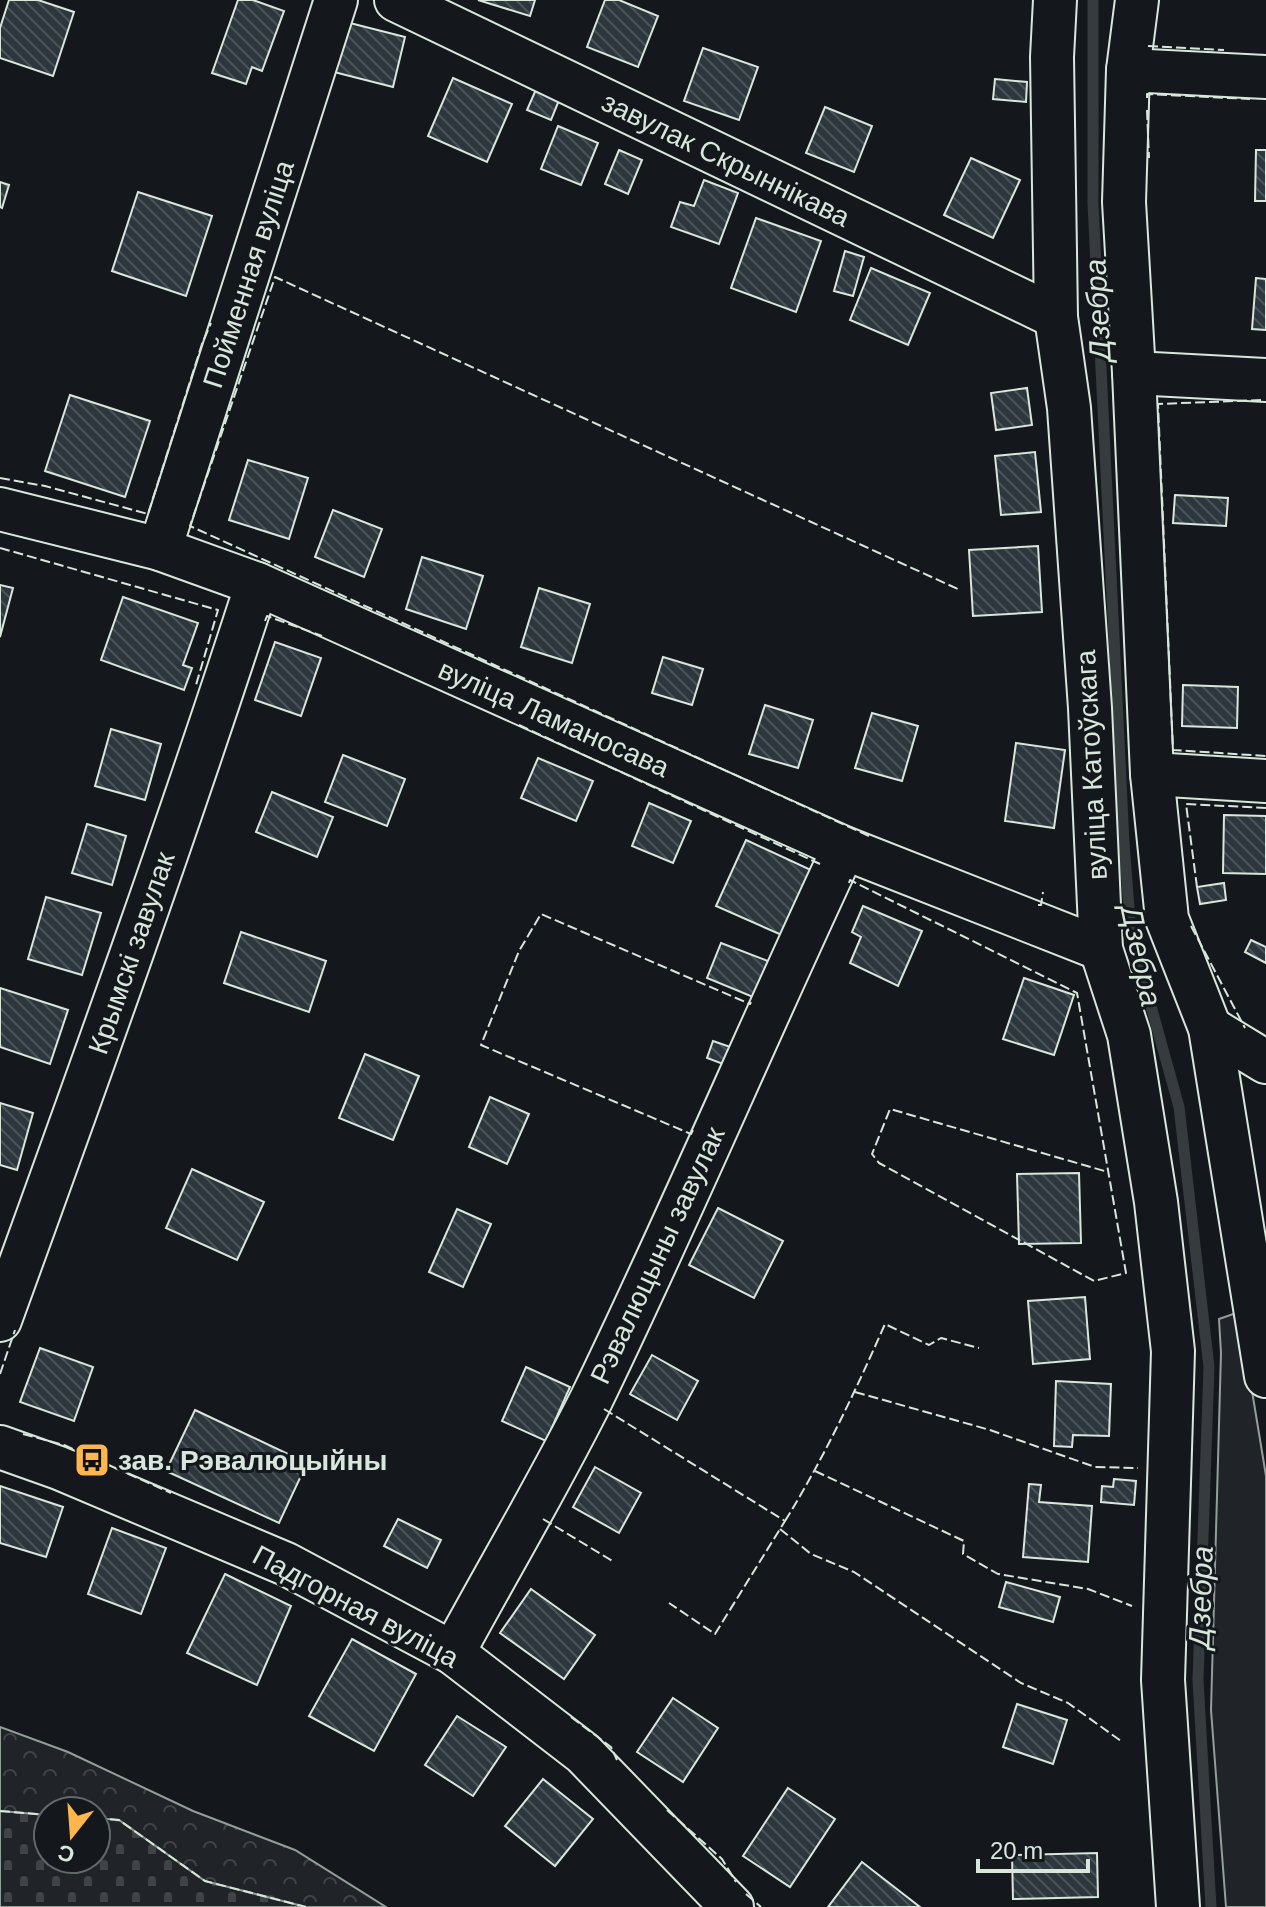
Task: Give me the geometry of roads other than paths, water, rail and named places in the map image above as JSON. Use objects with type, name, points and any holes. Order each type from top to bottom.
[{"type":"street","name":"Пойменная вуліца","points":[[160,549],[336,0]]},
{"type":"street","name":"завулак Скрыннікава","points":[[396,0],[1056,317]]},
{"type":"street","name":"вуліца Катоўскага","points":[[1055,0],[1052,57],[1056,317],[1069,408],[1090,708],[1101,949],[1129,1035],[1156,1202],[1173,1351],[1163,1680],[1178,1907]]},
{"type":"street","points":[[1137,0],[1128,70],[1124,202],[1152,774],[1167,919],[1210,1028],[1266,1376]]},
{"type":"street","points":[[1128,70],[1266,77]]},
{"type":"street","points":[[1134,373],[1266,380]]},
{"type":"street","name":"вуліца Ламаносава","points":[[0,509],[160,549],[257,584],[844,848],[1101,949]]},
{"type":"street","name":"Крымскі завулак","points":[[0,1320],[115,1005],[257,584]]},
{"type":"street","points":[[1152,774],[1266,781]]},
{"type":"street","name":"Рэвалюцыны завулак","points":[[453,1653],[590,1401],[680,1212],[770,1004],[844,848]]},
{"type":"street","points":[[1210,1028],[1266,1062]]},
{"type":"street","name":"Падгорная вуліца","points":[[0,1447],[59,1468],[286,1564],[453,1653],[583,1753],[732,1907]]},
{"type":"waterway","name":"Дзебра","points":[[1093,0],[1093,203],[1131,934],[1179,1107],[1209,1367],[1198,1680],[1211,1907]]},
{"type":"place","name":"зав. Рэвалюцыйны","points":[[92,1460]]}]
